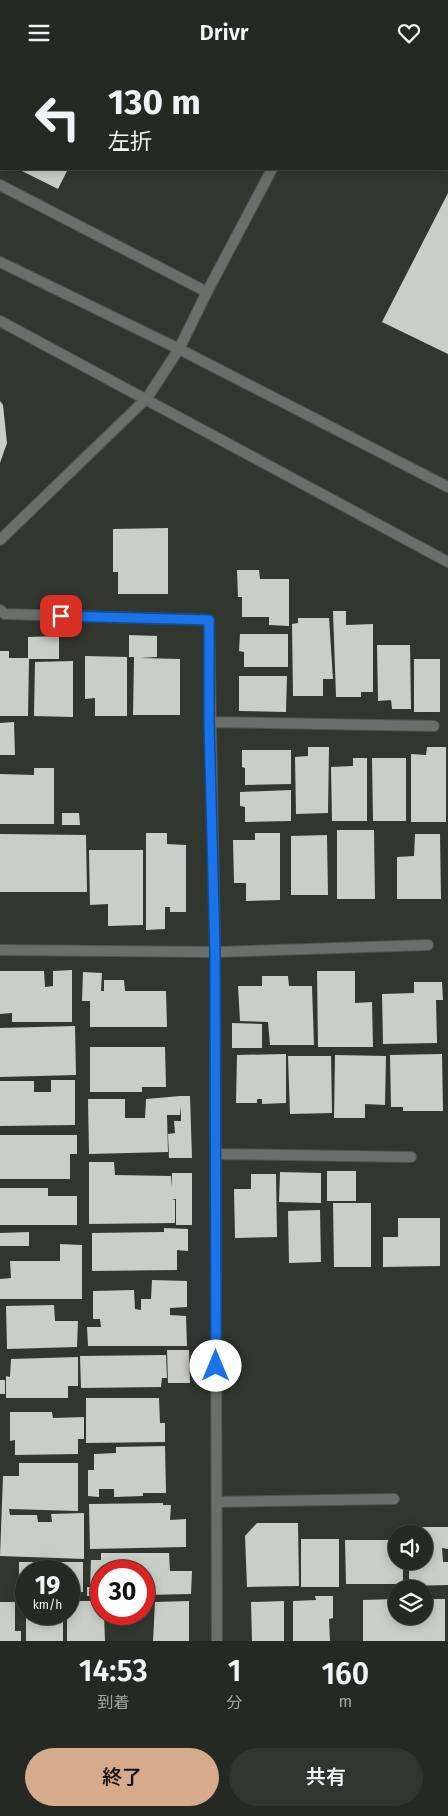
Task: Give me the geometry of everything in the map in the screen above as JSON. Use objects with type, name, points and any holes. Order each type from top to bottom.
[{"type":"street","points":[[0,540],[147,398],[179,349],[271,170]]},
{"type":"street","points":[[0,185],[207,292]]},
{"type":"street","points":[[0,262],[179,349],[448,487]]},
{"type":"street","points":[[0,321],[147,398],[448,563]]},
{"type":"street","points":[[0,610],[5,614],[209,620],[209,722],[215,952],[217,1641]]},
{"type":"street","points":[[209,722],[434,726]]},
{"type":"street","points":[[0,950],[215,952],[428,945]]},
{"type":"street","points":[[216,1153],[411,1157]]},
{"type":"street","points":[[217,1502],[394,1499]]},
{"type":"building","points":[[20,170],[68,170],[58,189]]},
{"type":"building","points":[[448,193],[448,354],[382,322]]},
{"type":"building","points":[[0,401],[3,405],[7,443],[0,463]]},
{"type":"building","points":[[168,528],[168,594],[118,594],[118,572],[113,572],[113,529]]},
{"type":"building","points":[[237,570],[259,570],[260,579],[289,579],[289,626],[269,625],[269,617],[242,617],[242,597],[238,597]]},
{"type":"building","points":[[333,611],[346,611],[346,625],[373,624],[373,692],[361,692],[361,697],[336,697]]},
{"type":"building","points":[[298,618],[329,618],[333,679],[323,679],[323,696],[293,696],[292,624],[298,623]]},
{"type":"building","points":[[240,634],[288,634],[288,667],[244,667],[244,652],[239,651]]},
{"type":"building","points":[[129,635],[157,636],[157,657],[140,658],[180,659],[180,715],[133,715],[134,657],[129,657]]},
{"type":"building","points":[[59,636],[59,659],[29,659],[28,716],[0,716],[0,651],[9,651],[9,658],[28,658],[28,637]]},
{"type":"building","points":[[377,645],[410,645],[411,709],[392,709],[391,700],[378,701]]},
{"type":"building","points":[[85,656],[127,657],[127,716],[95,716],[95,698],[85,699]]},
{"type":"building","points":[[414,659],[440,659],[440,712],[414,712]]},
{"type":"building","points":[[73,661],[73,717],[34,716],[35,662]]},
{"type":"building","points":[[239,676],[287,676],[286,712],[239,711]]},
{"type":"building","points":[[14,722],[15,755],[0,755],[0,723]]},
{"type":"building","points":[[308,747],[329,747],[328,813],[296,814],[295,757],[308,756]]},
{"type":"building","points":[[427,747],[446,747],[446,822],[411,822],[411,754],[426,755]]},
{"type":"building","points":[[242,750],[291,750],[291,784],[245,785]]},
{"type":"building","points":[[353,758],[367,758],[367,821],[332,821],[331,767],[353,766]]},
{"type":"building","points":[[372,758],[406,758],[406,821],[373,821]]},
{"type":"building","points":[[34,768],[54,768],[54,824],[0,824],[0,774],[34,775]]},
{"type":"building","points":[[291,790],[291,821],[245,822],[245,807],[240,806],[240,792]]},
{"type":"building","points":[[62,813],[79,813],[80,825],[62,825]]},
{"type":"building","points":[[337,830],[374,830],[375,899],[337,899]]},
{"type":"building","points":[[146,833],[167,833],[167,844],[186,845],[186,912],[170,912],[170,907],[165,907],[165,929],[146,930]]},
{"type":"building","points":[[255,833],[280,833],[280,900],[246,901],[246,883],[234,883],[233,840],[255,840]]},
{"type":"building","points":[[0,834],[86,835],[87,892],[0,892]]},
{"type":"building","points":[[415,834],[440,834],[441,899],[397,899],[397,857],[414,856]]},
{"type":"building","points":[[327,835],[328,895],[291,895],[291,836]]},
{"type":"building","points":[[89,850],[143,850],[143,925],[108,926],[108,904],[90,905]]},
{"type":"building","points":[[72,970],[72,1022],[12,1022],[12,1013],[0,1014],[0,971],[44,971],[45,987],[53,986],[53,971]]},
{"type":"building","points":[[317,971],[355,971],[355,1003],[372,1002],[373,1047],[318,1047]]},
{"type":"building","points":[[83,972],[102,973],[101,991],[104,991],[104,980],[124,980],[125,991],[166,991],[167,1027],[90,1027],[90,1001],[82,1001]]},
{"type":"building","points":[[262,976],[288,976],[289,986],[312,986],[314,1045],[270,1045],[268,1022],[240,1021],[238,986],[262,986]]},
{"type":"building","points":[[414,982],[442,982],[443,1000],[436,1000],[437,1043],[383,1044],[382,994],[414,993]]},
{"type":"building","points":[[232,1023],[262,1024],[262,1048],[232,1048]]},
{"type":"building","points":[[75,1026],[76,1075],[0,1077],[0,1028]]},
{"type":"building","points":[[90,1047],[165,1047],[166,1087],[142,1087],[142,1092],[90,1092]]},
{"type":"building","points":[[286,1054],[286,1103],[262,1104],[262,1099],[257,1099],[257,1103],[236,1103],[237,1055]]},
{"type":"building","points":[[442,1054],[443,1111],[403,1111],[403,1107],[391,1107],[390,1055]]},
{"type":"building","points":[[335,1055],[386,1056],[385,1105],[365,1104],[365,1118],[334,1118]]},
{"type":"building","points":[[288,1056],[331,1056],[332,1113],[290,1114]]},
{"type":"building","points":[[51,1080],[75,1080],[75,1125],[0,1126],[0,1081],[34,1081],[34,1092],[51,1092]]},
{"type":"building","points":[[190,1096],[192,1158],[169,1158],[168,1134],[175,1133],[174,1121],[181,1121],[181,1106],[180,1115],[167,1115],[168,1152],[89,1154],[88,1099],[125,1099],[125,1118],[145,1118],[146,1099]]},
{"type":"building","points":[[0,1135],[77,1135],[77,1154],[70,1154],[70,1179],[0,1179]]},
{"type":"building","points":[[89,1162],[114,1162],[115,1175],[171,1176],[172,1187],[172,1173],[192,1173],[192,1225],[176,1225],[176,1199],[172,1199],[175,1200],[175,1223],[89,1224]]},
{"type":"building","points":[[327,1171],[356,1171],[356,1201],[327,1201]]},
{"type":"building","points":[[280,1172],[321,1173],[321,1203],[279,1202]]},
{"type":"building","points":[[251,1174],[276,1174],[277,1237],[235,1238],[234,1189],[251,1189]]},
{"type":"building","points":[[0,1188],[48,1188],[48,1196],[77,1196],[77,1225],[0,1225]]},
{"type":"building","points":[[333,1203],[371,1203],[371,1267],[334,1267]]},
{"type":"building","points":[[320,1210],[321,1262],[289,1263],[288,1211]]},
{"type":"building","points":[[398,1218],[440,1218],[440,1266],[383,1267],[383,1237],[398,1237]]},
{"type":"building","points":[[164,1228],[188,1229],[188,1251],[177,1250],[177,1270],[92,1271],[92,1233],[164,1232]]},
{"type":"building","points":[[29,1232],[29,1246],[0,1246],[0,1233]]},
{"type":"building","points":[[60,1244],[82,1245],[82,1299],[0,1299],[0,1279],[11,1278],[10,1261],[60,1261]]},
{"type":"building","points":[[152,1280],[187,1281],[187,1307],[170,1308],[170,1315],[186,1316],[187,1346],[88,1346],[87,1327],[101,1327],[100,1319],[93,1319],[93,1291],[134,1290],[135,1309],[141,1310],[141,1299],[151,1299]]},
{"type":"building","points":[[54,1305],[55,1321],[78,1321],[77,1347],[7,1349],[6,1306]]},
{"type":"building","points":[[167,1350],[189,1350],[190,1383],[168,1383]]},
{"type":"building","points":[[166,1355],[167,1378],[162,1378],[161,1387],[81,1388],[80,1356]]},
{"type":"building","points":[[78,1357],[78,1386],[68,1386],[68,1398],[6,1398],[6,1376],[10,1377],[11,1359]]},
{"type":"building","points":[[0,1380],[5,1380],[5,1394],[0,1394]]},
{"type":"building","points":[[86,1398],[159,1398],[160,1423],[165,1423],[165,1442],[86,1443]]},
{"type":"building","points":[[10,1412],[52,1412],[53,1418],[84,1417],[84,1439],[78,1439],[78,1454],[15,1455],[15,1440],[10,1441]]},
{"type":"building","points":[[165,1446],[166,1493],[143,1493],[143,1496],[114,1497],[114,1489],[99,1489],[99,1497],[88,1496],[88,1470],[94,1470],[94,1454],[116,1453],[116,1447]]},
{"type":"building","points":[[19,1463],[78,1463],[78,1511],[9,1509],[10,1515],[37,1515],[38,1522],[52,1522],[51,1514],[84,1513],[84,1559],[0,1556],[3,1476],[19,1476]]},
{"type":"building","points":[[163,1503],[163,1505],[171,1505],[170,1520],[186,1519],[186,1547],[90,1549],[89,1504]]},
{"type":"building","points":[[257,1523],[298,1523],[299,1586],[247,1587],[245,1536]]},
{"type":"building","points":[[433,1527],[448,1527],[448,1549],[442,1548],[443,1562],[448,1562],[448,1585],[433,1585],[433,1580],[409,1580],[409,1570],[433,1570]]},
{"type":"building","points":[[301,1539],[339,1539],[339,1587],[301,1587]]},
{"type":"building","points":[[345,1540],[388,1540],[388,1570],[403,1570],[403,1580],[388,1580],[388,1584],[346,1584]]},
{"type":"building","points":[[101,1553],[169,1553],[170,1571],[192,1571],[191,1594],[155,1595],[155,1560],[101,1560]]},
{"type":"building","points":[[80,1562],[83,1562],[83,1592],[80,1592]]},
{"type":"building","points":[[87,1587],[90,1587],[90,1596],[87,1596]]},
{"type":"building","points":[[315,1596],[333,1596],[333,1618],[329,1619],[330,1641],[293,1641],[293,1601],[316,1600]]},
{"type":"building","points":[[388,1599],[388,1625],[433,1625],[433,1599],[445,1599],[445,1641],[363,1641],[363,1600]]},
{"type":"building","points":[[80,1601],[90,1601],[90,1625],[104,1625],[105,1641],[67,1641],[67,1625],[80,1625]]},
{"type":"building","points":[[189,1601],[189,1641],[153,1641],[155,1602]]},
{"type":"building","points":[[284,1601],[284,1641],[252,1641],[251,1602]]},
{"type":"building","points":[[0,1602],[15,1602],[15,1631],[21,1631],[21,1641],[0,1641]]},
{"type":"building","points":[[26,1625],[63,1625],[63,1641],[26,1641]]},
{"type":"route","points":[[61,616],[209,620],[209,722],[215,952],[216,1366]]}]
